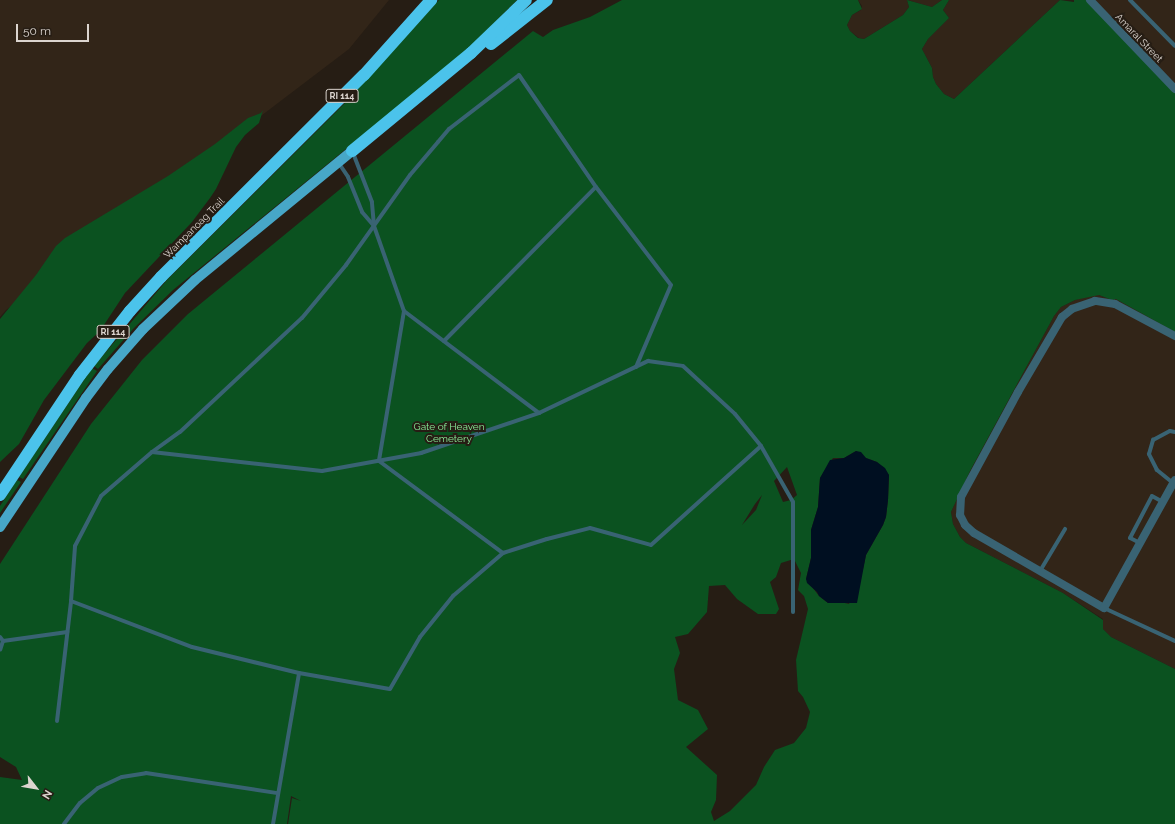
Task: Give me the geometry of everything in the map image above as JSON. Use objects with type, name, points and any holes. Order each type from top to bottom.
[{"type":"highway","name":"Wampanoag Trail","points":[[0,495],[73,384],[130,311],[161,277],[364,75],[431,0]]},
{"type":"highway","points":[[430,87],[480,45],[526,0]]},
{"type":"highway","name":"RI 114","points":[[352,151],[430,87],[482,51],[547,0]]},
{"type":"main road","name":"RI 114","points":[[0,527],[86,398],[130,342],[181,292],[352,151]]},
{"type":"street","name":"Amaral Street","points":[[1090,0],[1175,89]]},
{"type":"street","points":[[1174,482],[1104,608],[974,533],[965,525],[960,515],[961,497],[1018,392],[1062,317],[1072,309],[1084,303],[1095,301],[1115,304],[1175,336]]},
{"type":"lane","points":[[1130,0],[1175,46]]},
{"type":"lane","points":[[57,721],[71,601],[75,546],[101,496],[152,452],[180,432],[302,318],[346,265],[410,175],[449,129],[519,75],[596,187],[671,285],[636,367]]},
{"type":"lane","points":[[352,151],[372,202],[374,226],[404,311],[379,461]]},
{"type":"lane","points":[[338,162],[348,177],[362,212],[374,226]]},
{"type":"lane","points":[[444,341],[596,187]]},
{"type":"lane","points":[[404,311],[539,413]]},
{"type":"lane","points":[[152,452],[322,470],[379,461],[421,454],[539,413],[648,361],[683,366],[735,414],[761,446],[793,502],[793,612]]},
{"type":"lane","points":[[1174,482],[1157,470],[1149,454],[1153,440],[1170,431],[1175,432]]},
{"type":"lane","points":[[71,601],[192,647],[299,673],[390,689],[420,637],[453,596],[503,553],[547,538],[590,528],[651,545],[761,446]]},
{"type":"lane","points":[[379,461],[503,553]]},
{"type":"lane","points":[[1140,543],[1130,538],[1152,496],[1163,502]]},
{"type":"lane","points":[[1040,570],[1065,529]]},
{"type":"lane","points":[[1104,608],[1175,641]]},
{"type":"lane","points":[[0,650],[1,639],[67,632]]},
{"type":"lane","points":[[273,824],[299,673]]},
{"type":"lane","points":[[64,824],[80,803],[98,788],[122,777],[146,773],[277,794]]},
{"type":"shaded area","points":[[0,0],[389,0],[349,49],[6,310],[0,317]]},
{"type":"shaded area","points":[[858,0],[907,0],[909,7],[903,15],[864,39],[859,38],[850,31],[847,25],[852,15],[861,10],[862,6]]},
{"type":"shaded area","points":[[907,0],[942,0],[932,7]]},
{"type":"shaded area","points":[[949,0],[1060,0],[954,99],[944,94],[936,84],[933,77],[932,68],[922,49],[928,39],[949,18],[943,10]]},
{"type":"shaded area","points":[[1090,0],[1175,0],[1175,88]]},
{"type":"shaded area","points":[[1092,295],[1099,295],[1112,300],[1116,298],[1175,332],[1175,669],[1111,637],[1103,629],[1103,619],[1063,593],[966,543],[960,537],[953,524],[951,512],[970,471],[1054,316],[1061,307],[1075,300]]},
{"type":"green space","points":[[439,0],[517,0],[475,42],[450,64],[173,290],[133,329],[98,369],[94,366],[167,280],[345,103]]},
{"type":"green space","name":"Gate of Heaven Cemetery","points":[[622,0],[858,0],[862,9],[852,15],[847,25],[850,31],[858,38],[864,39],[903,15],[909,7],[907,0],[932,7],[942,0],[949,0],[943,10],[949,18],[928,39],[922,49],[932,68],[933,77],[936,84],[944,94],[954,99],[1060,0],[1074,2],[1074,0],[1090,0],[1175,88],[1175,332],[1116,299],[1112,300],[1099,295],[1075,300],[1061,307],[1054,316],[970,471],[951,512],[953,524],[960,537],[966,543],[1063,593],[1103,620],[1103,629],[1111,637],[1175,669],[1175,824],[288,824],[292,798],[301,801],[291,796],[287,824],[0,824],[0,777],[22,780],[16,767],[0,757],[0,564],[91,424],[142,360],[188,314],[533,31],[543,37],[553,30],[590,17]],"holes":[[[856,451],[866,458],[877,462],[889,475],[886,517],[866,555],[863,569],[849,604],[836,601],[828,603],[819,596],[806,579],[811,558],[811,530],[818,507],[820,478],[833,458],[844,458]],[[787,467],[797,495],[791,500],[783,502],[774,481]],[[762,495],[756,510],[742,525]],[[794,559],[801,573],[798,590],[804,596],[808,609],[796,660],[798,691],[803,697],[810,712],[806,728],[794,743],[775,750],[764,767],[756,785],[730,811],[714,821],[711,812],[716,800],[717,775],[686,747],[708,729],[698,710],[678,700],[674,669],[680,653],[675,637],[688,634],[707,612],[709,586],[725,585],[737,599],[758,614],[776,614],[779,609],[770,582],[776,577],[781,563]]]},
{"type":"green space","points":[[263,110],[259,123],[245,135],[236,147],[216,189],[210,198],[192,222],[125,293],[100,331],[87,343],[44,400],[19,444],[0,462],[0,319],[36,275],[56,246],[65,238],[168,176],[215,144],[248,118],[261,113]]},
{"type":"green space","points":[[92,368],[97,371],[23,479],[19,477]]},
{"type":"green space","points":[[17,480],[21,482],[0,513],[0,506]]},
{"type":"water","points":[[856,451],[861,452],[866,458],[877,462],[885,468],[889,475],[886,517],[866,555],[857,603],[828,603],[807,583],[806,579],[811,558],[811,530],[818,507],[820,478],[830,460],[844,458]]}]
